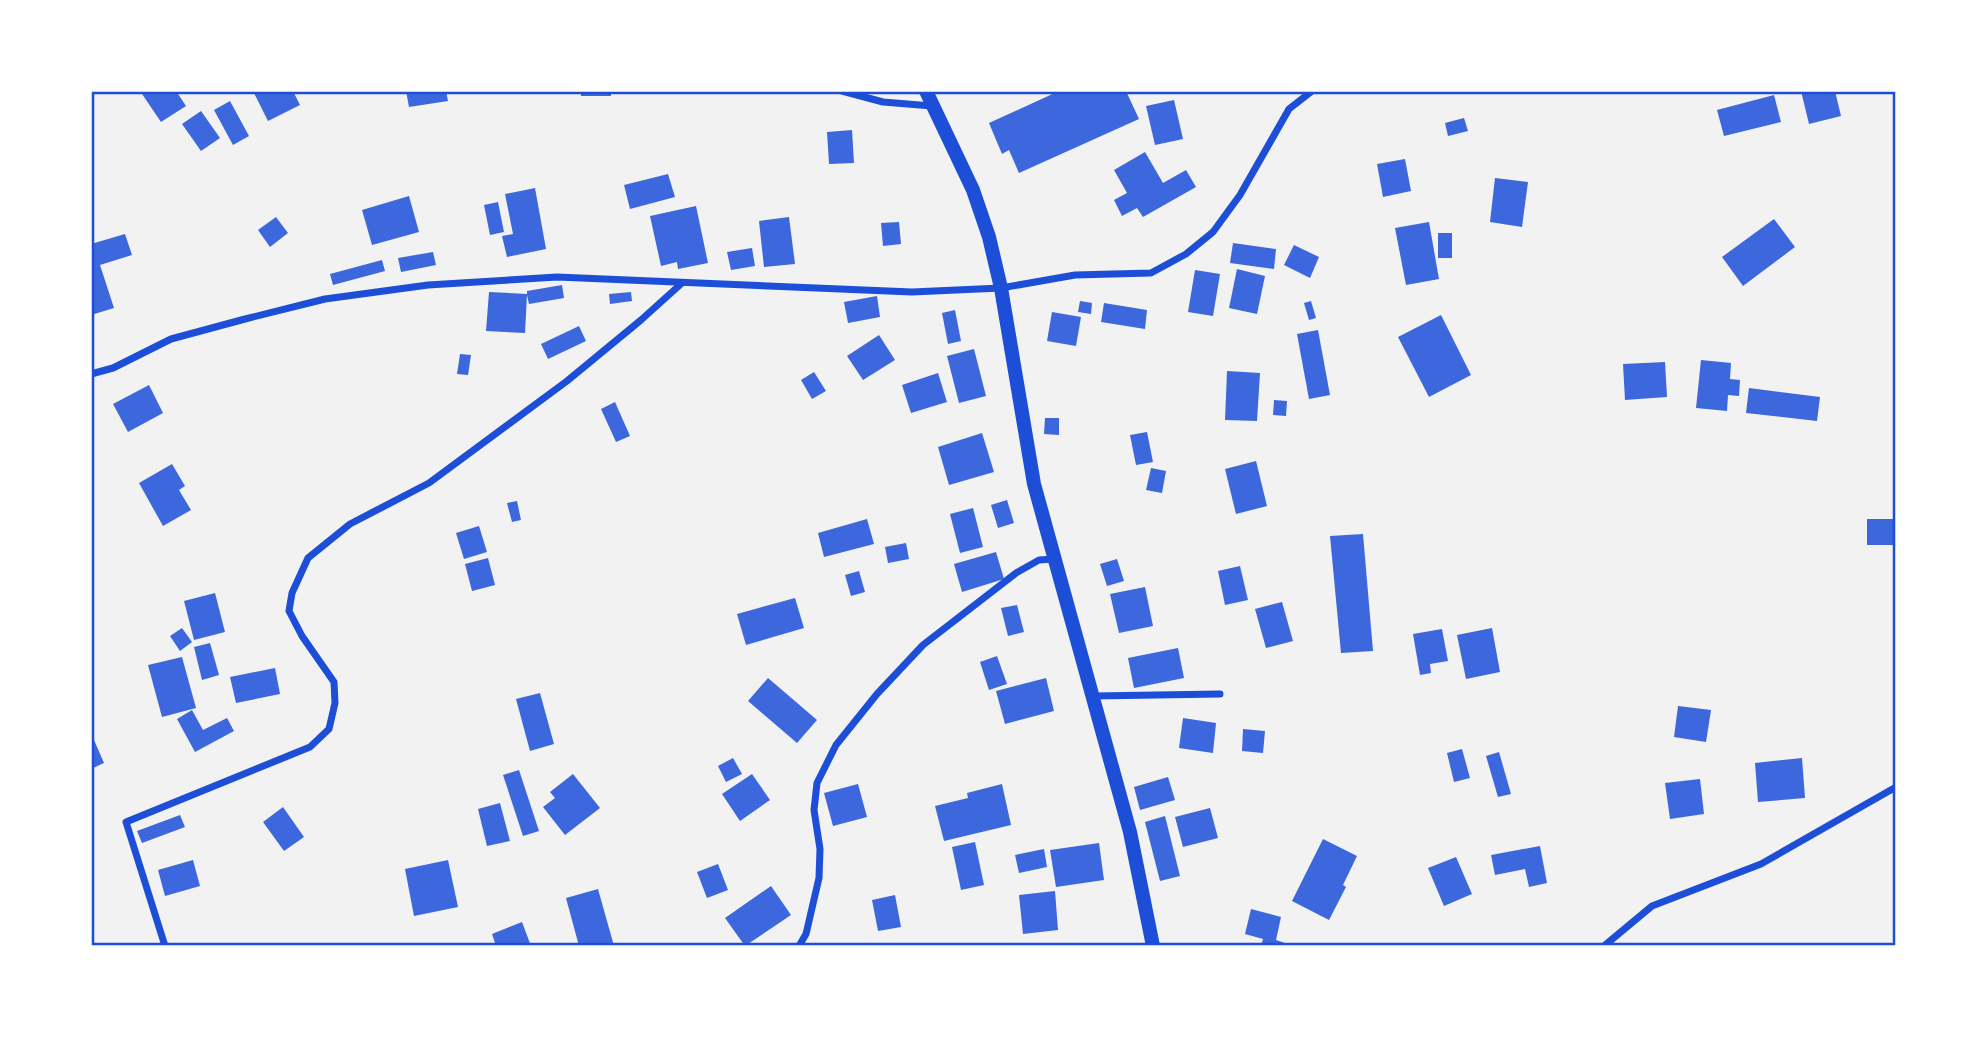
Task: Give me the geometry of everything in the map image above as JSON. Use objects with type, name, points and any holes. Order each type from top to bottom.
[{"type":"main road","points":[[926,91],[973,190],[989,237],[1001,288],[1034,484],[1130,832],[1153,946]]},
{"type":"street","points":[[842,91],[883,102],[933,106]]},
{"type":"street","points":[[91,374],[113,368],[171,338],[325,299],[428,285],[556,277],[912,292],[1001,288],[1075,275],[1151,273],[1186,254],[1213,232],[1240,195],[1290,109],[1312,91]]},
{"type":"street","points":[[165,946],[126,822],[310,747],[329,729],[335,703],[334,682],[302,636],[289,611],[292,593],[309,558],[350,524],[429,483],[567,381],[682,283]]},
{"type":"street","points":[[799,946],[806,934],[819,878],[820,849],[814,810],[817,783],[836,744],[877,694],[923,645],[1016,573],[1039,560],[1054,559]]},
{"type":"street","points":[[1092,696],[1220,694]]},
{"type":"street","points":[[1604,946],[1652,906],[1761,864],[1896,787]]},
{"type":"building","points":[[140,91],[176,91],[186,106],[161,122]]},
{"type":"building","points":[[253,91],[293,91],[300,105],[268,121]]},
{"type":"building","points":[[406,91],[446,91],[448,101],[409,107]]},
{"type":"building","points":[[581,91],[611,91],[611,96],[581,96]]},
{"type":"building","points":[[1059,91],[1126,91],[1139,119],[1019,173],[1009,150],[1002,154],[989,123]]},
{"type":"building","points":[[1801,91],[1835,91],[1841,116],[1809,124]]},
{"type":"building","points":[[1774,95],[1781,122],[1724,136],[1717,110]]},
{"type":"building","points":[[1174,100],[1183,139],[1155,145],[1146,106]]},
{"type":"building","points":[[230,101],[249,136],[233,145],[214,110]]},
{"type":"building","points":[[201,111],[220,138],[201,151],[182,124]]},
{"type":"building","points":[[1464,118],[1468,131],[1448,136],[1445,123]]},
{"type":"building","points":[[852,130],[854,163],[829,164],[827,132]]},
{"type":"building","points":[[1145,152],[1163,183],[1186,170],[1196,187],[1143,217],[1137,208],[1122,216],[1114,200],[1127,193],[1114,170]]},
{"type":"building","points":[[1405,159],[1411,191],[1383,197],[1377,164]]},
{"type":"building","points":[[668,174],[675,197],[630,209],[624,185]]},
{"type":"building","points":[[1495,178],[1528,182],[1522,227],[1490,222]]},
{"type":"building","points":[[535,188],[546,249],[507,257],[502,236],[513,234],[505,194]]},
{"type":"building","points":[[409,196],[419,232],[372,245],[362,210]]},
{"type":"building","points":[[498,202],[504,232],[490,235],[484,205]]},
{"type":"building","points":[[696,206],[708,263],[678,269],[677,262],[661,266],[650,216]]},
{"type":"building","points":[[276,217],[288,233],[270,247],[258,230]]},
{"type":"building","points":[[789,217],[795,264],[764,267],[759,221]]},
{"type":"building","points":[[1774,219],[1795,247],[1743,286],[1722,257]]},
{"type":"building","points":[[899,222],[901,244],[883,246],[881,223]]},
{"type":"building","points":[[1429,222],[1439,279],[1406,285],[1395,228]]},
{"type":"building","points":[[1438,233],[1452,233],[1452,258],[1438,258]]},
{"type":"building","points":[[125,234],[132,255],[100,265],[114,308],[91,315],[91,244]]},
{"type":"building","points":[[1233,243],[1276,249],[1274,269],[1230,263]]},
{"type":"building","points":[[1294,245],[1319,257],[1310,278],[1284,265]]},
{"type":"building","points":[[752,248],[755,266],[731,270],[727,252]]},
{"type":"building","points":[[433,252],[436,265],[401,272],[398,258]]},
{"type":"building","points":[[382,260],[385,271],[333,285],[330,274]]},
{"type":"building","points":[[1237,269],[1265,276],[1257,314],[1229,308]]},
{"type":"building","points":[[1195,270],[1220,274],[1213,316],[1188,312]]},
{"type":"building","points":[[562,285],[564,298],[529,304],[527,295],[525,333],[486,331],[489,292],[527,294],[527,291]]},
{"type":"building","points":[[631,292],[632,301],[610,304],[609,294]]},
{"type":"building","points":[[877,296],[880,317],[848,323],[844,302]]},
{"type":"building","points":[[1080,301],[1092,303],[1091,314],[1078,312]]},
{"type":"building","points":[[1311,301],[1316,318],[1309,320],[1304,303]]},
{"type":"building","points":[[1104,303],[1147,310],[1145,329],[1101,322]]},
{"type":"building","points":[[955,310],[961,341],[948,344],[942,313]]},
{"type":"building","points":[[1052,312],[1081,317],[1076,346],[1047,341]]},
{"type":"building","points":[[1441,315],[1471,375],[1429,397],[1398,337]]},
{"type":"building","points":[[579,326],[586,341],[548,359],[541,344]]},
{"type":"building","points":[[1318,330],[1330,395],[1309,399],[1297,334]]},
{"type":"building","points":[[879,335],[895,360],[863,380],[847,356]]},
{"type":"building","points":[[974,349],[986,396],[959,403],[947,356]]},
{"type":"building","points":[[460,354],[471,355],[468,375],[457,374]]},
{"type":"building","points":[[1701,360],[1731,363],[1730,379],[1740,380],[1739,396],[1728,395],[1727,411],[1696,408]]},
{"type":"building","points":[[1665,362],[1667,397],[1625,400],[1623,364]]},
{"type":"building","points":[[1227,371],[1260,373],[1257,421],[1225,420]]},
{"type":"building","points":[[814,372],[826,391],[812,399],[801,380]]},
{"type":"building","points":[[938,373],[947,402],[911,413],[902,385]]},
{"type":"building","points":[[149,385],[163,413],[128,432],[113,404]]},
{"type":"building","points":[[1749,388],[1820,397],[1817,421],[1746,413]]},
{"type":"building","points":[[1274,400],[1287,401],[1286,416],[1273,415]]},
{"type":"building","points":[[615,402],[630,436],[616,442],[601,409]]},
{"type":"building","points":[[1045,418],[1059,418],[1059,435],[1044,434]]},
{"type":"building","points":[[1147,432],[1153,462],[1136,465],[1130,435]]},
{"type":"building","points":[[982,433],[994,472],[949,485],[938,447]]},
{"type":"building","points":[[1256,461],[1267,506],[1236,514],[1225,469]]},
{"type":"building","points":[[172,464],[185,486],[179,490],[191,510],[163,526],[139,483]]},
{"type":"building","points":[[1151,468],[1166,471],[1162,493],[1146,490]]},
{"type":"building","points":[[1007,500],[1014,523],[998,528],[991,505]]},
{"type":"building","points":[[517,501],[521,520],[512,522],[507,503]]},
{"type":"building","points":[[973,508],[983,547],[960,553],[950,514]]},
{"type":"building","points":[[867,519],[874,544],[824,557],[818,533]]},
{"type":"building","points":[[1867,519],[1893,519],[1893,545],[1867,545]]},
{"type":"building","points":[[479,526],[487,552],[464,559],[456,533]]},
{"type":"building","points":[[1363,534],[1373,651],[1341,653],[1330,536]]},
{"type":"building","points":[[906,543],[909,559],[888,563],[885,547]]},
{"type":"building","points":[[996,552],[1004,579],[962,592],[954,564]]},
{"type":"building","points":[[488,558],[495,585],[472,591],[465,564]]},
{"type":"building","points":[[1117,559],[1124,581],[1107,586],[1100,564]]},
{"type":"building","points":[[1240,566],[1248,600],[1225,605],[1218,571]]},
{"type":"building","points":[[859,571],[865,592],[851,596],[845,575]]},
{"type":"building","points":[[1145,587],[1153,626],[1119,633],[1110,594]]},
{"type":"building","points":[[215,593],[225,632],[194,640],[184,601]]},
{"type":"building","points":[[795,598],[804,628],[746,645],[737,614]]},
{"type":"building","points":[[1282,602],[1293,641],[1266,648],[1255,609]]},
{"type":"building","points":[[1017,605],[1024,632],[1008,636],[1001,608]]},
{"type":"building","points":[[182,628],[192,642],[180,651],[170,636]]},
{"type":"building","points":[[1492,628],[1500,672],[1466,679],[1457,635]]},
{"type":"building","points":[[1442,629],[1448,661],[1430,664],[1431,673],[1420,675],[1413,634]]},
{"type":"building","points":[[210,643],[219,675],[202,680],[194,647]]},
{"type":"building","points":[[1178,648],[1184,678],[1134,688],[1128,658]]},
{"type":"building","points":[[997,656],[1007,684],[989,690],[980,662]]},
{"type":"building","points":[[182,657],[196,708],[162,717],[148,665]]},
{"type":"building","points":[[275,668],[280,694],[236,703],[230,677]]},
{"type":"building","points":[[768,678],[817,720],[797,743],[748,701]]},
{"type":"building","points":[[1046,678],[1054,711],[1005,724],[996,691]]},
{"type":"building","points":[[540,693],[554,744],[530,751],[516,699]]},
{"type":"building","points":[[1678,706],[1711,710],[1706,742],[1674,737]]},
{"type":"building","points":[[192,710],[203,730],[227,718],[234,731],[195,752],[177,719]]},
{"type":"building","points":[[1183,718],[1216,723],[1213,753],[1179,748]]},
{"type":"building","points":[[1243,729],[1265,731],[1263,753],[1242,751]]},
{"type":"building","points":[[91,733],[104,763],[91,769]]},
{"type":"building","points":[[1462,749],[1470,778],[1454,782],[1447,753]]},
{"type":"building","points":[[1499,752],[1511,794],[1498,797],[1486,756]]},
{"type":"building","points":[[733,758],[742,774],[726,782],[718,766]]},
{"type":"building","points":[[1802,758],[1805,798],[1758,802],[1755,763]]},
{"type":"building","points":[[519,770],[539,831],[523,836],[503,775]]},
{"type":"building","points":[[573,774],[600,808],[565,835],[543,807],[555,798],[550,792]]},
{"type":"building","points":[[752,774],[770,800],[740,821],[722,794]]},
{"type":"building","points":[[1168,777],[1175,800],[1140,810],[1134,787]]},
{"type":"building","points":[[1700,779],[1704,814],[1670,819],[1665,783]]},
{"type":"building","points":[[858,784],[867,817],[833,826],[824,793]]},
{"type":"building","points":[[1002,784],[1011,825],[944,841],[935,806],[968,798],[967,793]]},
{"type":"building","points":[[500,803],[510,841],[487,846],[478,809]]},
{"type":"building","points":[[283,807],[304,837],[284,851],[263,822]]},
{"type":"building","points":[[1210,808],[1218,838],[1183,847],[1175,817]]},
{"type":"building","points":[[180,815],[185,827],[142,843],[137,831]]},
{"type":"building","points":[[1165,816],[1180,876],[1160,881],[1145,822]]},
{"type":"building","points":[[1323,839],[1357,856],[1343,885],[1346,887],[1329,920],[1292,901]]},
{"type":"building","points":[[975,842],[984,885],[961,890],[952,847]]},
{"type":"building","points":[[1099,843],[1104,880],[1056,887],[1050,850]]},
{"type":"building","points":[[1540,846],[1547,883],[1529,887],[1525,869],[1495,875],[1491,855]]},
{"type":"building","points":[[1044,849],[1047,867],[1019,873],[1015,855]]},
{"type":"building","points":[[1456,857],[1472,894],[1444,906],[1428,868]]},
{"type":"building","points":[[193,860],[200,886],[165,896],[158,870]]},
{"type":"building","points":[[448,860],[458,907],[414,916],[405,869]]},
{"type":"building","points":[[718,864],[728,890],[707,898],[697,872]]},
{"type":"building","points":[[771,886],[791,915],[745,946],[725,918]]},
{"type":"building","points":[[598,889],[614,946],[579,946],[566,898]]},
{"type":"building","points":[[1055,891],[1058,930],[1023,934],[1019,895]]},
{"type":"building","points":[[895,895],[901,927],[878,931],[872,900]]},
{"type":"building","points":[[1251,909],[1281,917],[1276,940],[1294,946],[1261,946],[1263,939],[1245,934]]},
{"type":"building","points":[[522,922],[531,946],[496,946],[492,934]]}]
